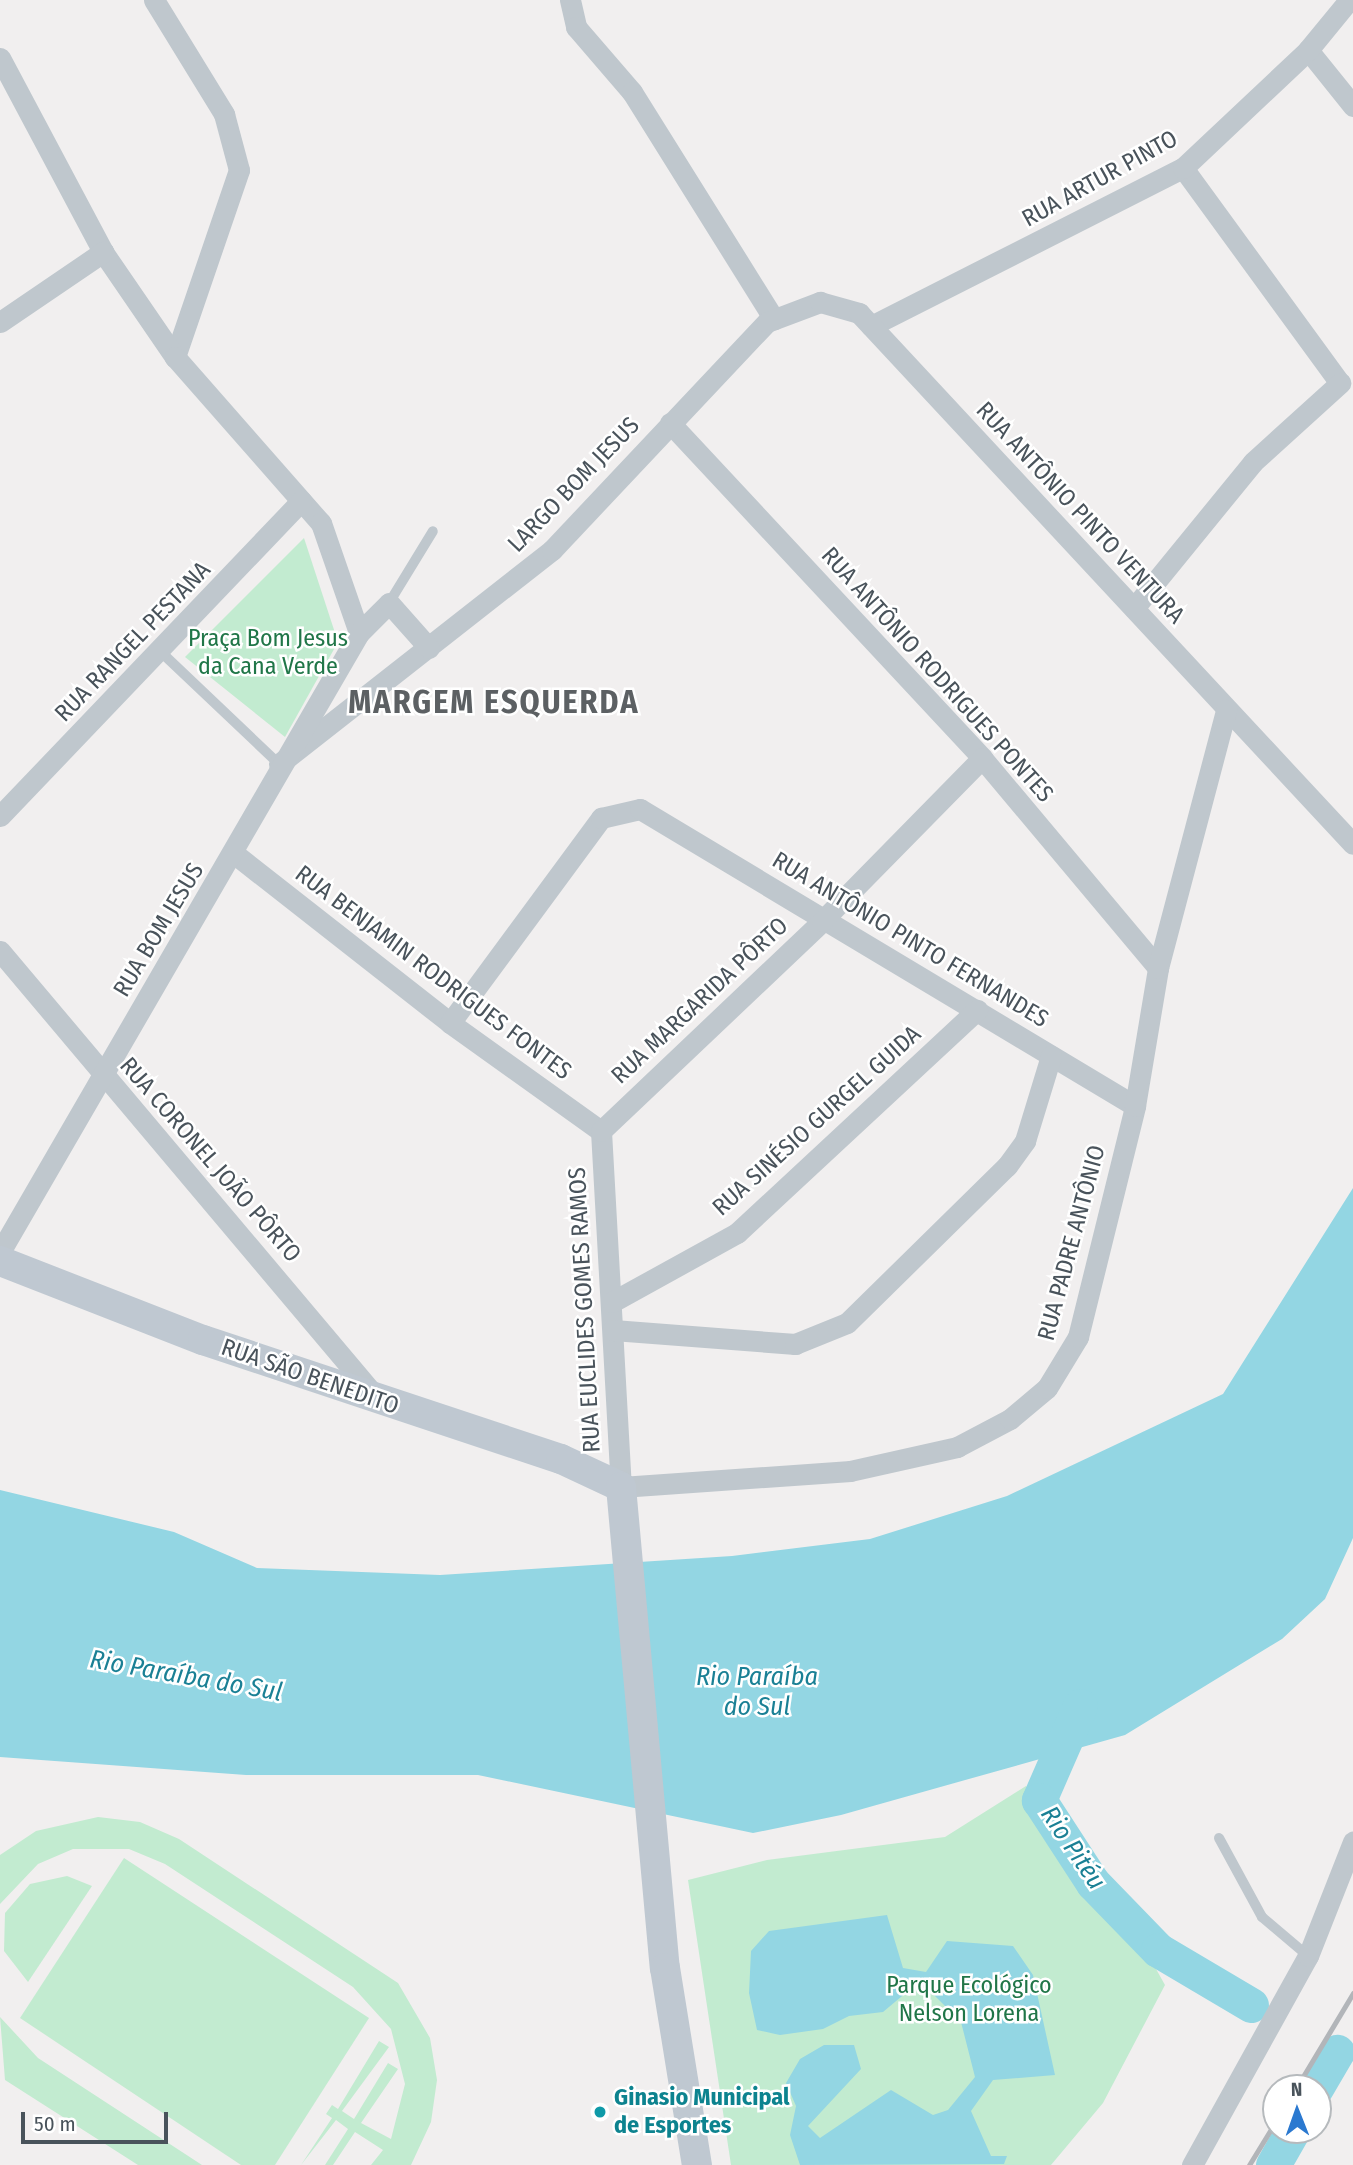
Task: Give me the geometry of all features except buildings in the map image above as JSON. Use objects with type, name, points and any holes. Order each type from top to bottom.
[{"type":"main road","name":"RUA SÃO BENEDITO","points":[[0,1261],[381,1403],[561,1459],[621,1487]]},
{"type":"main road","points":[[621,1487],[632,1554],[676,2059],[697,2165]]},
{"type":"street","points":[[154,0],[224,114],[239,170],[176,357]]},
{"type":"street","points":[[570,0],[576,27],[632,92],[774,319]]},
{"type":"street","name":"RUA ARTUR PINTO","points":[[871,326],[1183,168],[1308,50],[1349,0]]},
{"type":"street","points":[[1308,50],[1353,106]]},
{"type":"street","points":[[0,58],[103,252],[176,357],[301,501],[332,542],[359,633],[389,603],[429,648]]},
{"type":"street","points":[[1135,608],[1253,461],[1347,385],[1183,168]]},
{"type":"street","points":[[0,322],[103,252]]},
{"type":"street","name":"RUA ANTÔNIO PINTO VENTURA","points":[[743,344],[774,319],[820,302],[846,306],[871,326],[1353,844]]},
{"type":"street","name":"LARGO BOM JESUS","points":[[279,764],[552,550],[743,344]]},
{"type":"street","name":"RUA ANTÔNIO RODRIGUES PONTES","points":[[670,423],[982,758],[1158,968]]},
{"type":"street","name":"RUA RANGEL PESTANA","points":[[0,816],[162,653],[301,501]]},
{"type":"street","name":"RUA BOM JESUS","points":[[0,1252],[236,855],[279,764],[359,633]]},
{"type":"street","name":"RUA PADRE ANTÔNIO","points":[[621,1487],[850,1471],[957,1447],[1010,1419],[1047,1388],[1078,1337],[1135,1106],[1158,968],[1226,710]]},
{"type":"street","name":"RUA MARGARIDA PÔRTO","points":[[601,1131],[822,922],[982,758]]},
{"type":"street","name":"RUA ANTÔNIO PINTO FERNANDES","points":[[450,1023],[601,818],[628,808],[660,817],[822,922],[977,1010],[1135,1106]]},
{"type":"street","name":"RUA BENJAMIN RODRIGUES FONTES","points":[[236,855],[450,1023],[601,1131]]},
{"type":"street","name":"RUA CORONEL JOÃO PÔRTO","points":[[0,951],[381,1403]]},
{"type":"street","name":"RUA SINÉSIO GURGEL GUIDA","points":[[612,1302],[737,1233],[977,1010]]},
{"type":"street","points":[[613,1330],[795,1344],[847,1323],[1007,1166],[1030,1129],[1051,1056]]},
{"type":"street","name":"RUA EUCLIDES GOMES RAMOS","points":[[601,1131],[621,1487]]},
{"type":"street","points":[[1192,2165],[1308,1956],[1353,1842]]},
{"type":"lane","points":[[389,603],[433,531]]},
{"type":"lane","points":[[162,653],[279,764]]},
{"type":"lane","points":[[1219,1838],[1262,1917],[1308,1956]]},
{"type":"green space","name":"Praça Bom Jesus da Cana Verde","points":[[304,538],[338,642],[285,737],[185,657]]},
{"type":"green space","name":"Parque Ecológico Nelson Lorena","points":[[1026,1786],[1072,1851],[1113,1892],[1165,1985],[1103,2103],[1051,2165],[731,2165],[688,1880],[767,1860],[945,1837]]},
{"type":"green space","points":[[98,1817],[140,1822],[179,1839],[398,1983],[430,2038],[437,2080],[431,2122],[411,2165],[371,2165],[383,2150],[355,2132],[333,2165],[325,2165],[348,2129],[336,2120],[301,2165],[332,2118],[326,2114],[332,2105],[338,2109],[379,2041],[389,2047],[342,2111],[354,2119],[388,2063],[398,2069],[361,2123],[391,2139],[405,2084],[391,2029],[353,1987],[165,1864],[129,1849],[73,1849],[38,1864],[0,1904],[0,1855],[36,1831]]},
{"type":"green space","points":[[124,1858],[369,2018],[275,2165],[241,2165],[20,2018]]},
{"type":"green space","points":[[67,1876],[92,1886],[28,1982],[4,1951],[5,1913],[30,1884]]},
{"type":"green space","points":[[0,2017],[38,2058],[202,2165],[138,2165],[5,2080]]},
{"type":"water","name":"Rio Paraíba do Sul","points":[[1353,1188],[1353,1538],[1325,1599],[1282,1639],[1125,1735],[841,1815],[753,1833],[478,1775],[246,1775],[0,1757],[0,1490],[174,1532],[257,1568],[440,1575],[732,1556],[870,1539],[1007,1496],[1223,1394]]},
{"type":"water","points":[[887,1915],[903,1968],[926,1972],[947,1941],[1013,1946],[1033,1975],[1055,2075],[993,2080],[971,2111],[991,2156],[1007,2156],[1004,2164],[800,2165],[790,2135],[796,2106],[786,2083],[800,2059],[824,2045],[854,2045],[861,2069],[808,2126],[820,2138],[891,2090],[933,2115],[948,2110],[975,2077],[961,2022],[920,1981],[883,2012],[849,2016],[823,2029],[780,2035],[757,2030],[749,1993],[751,1951],[769,1931]]},
{"type":"waterway","name":"Rio Pitéu","points":[[1080,1706],[1039,1800],[1093,1883],[1158,1950],[1251,2005]]},
{"type":"waterway","points":[[1337,2052],[1353,2058]]},
{"type":"waterway","points":[[1324,2074],[1337,2052]]},
{"type":"waterway","points":[[1273,2165],[1285,2144]]},
{"type":"railway","points":[[1304,2074],[1353,1993]]},
{"type":"railway","points":[[1249,2165],[1262,2144]]},
{"type":"place","name":"Ginasio Municipal de Esportes","points":[[600,2112]]},
{"type":"district","name":"MARGEM ESQUERDA","points":[[494,702]]}]
